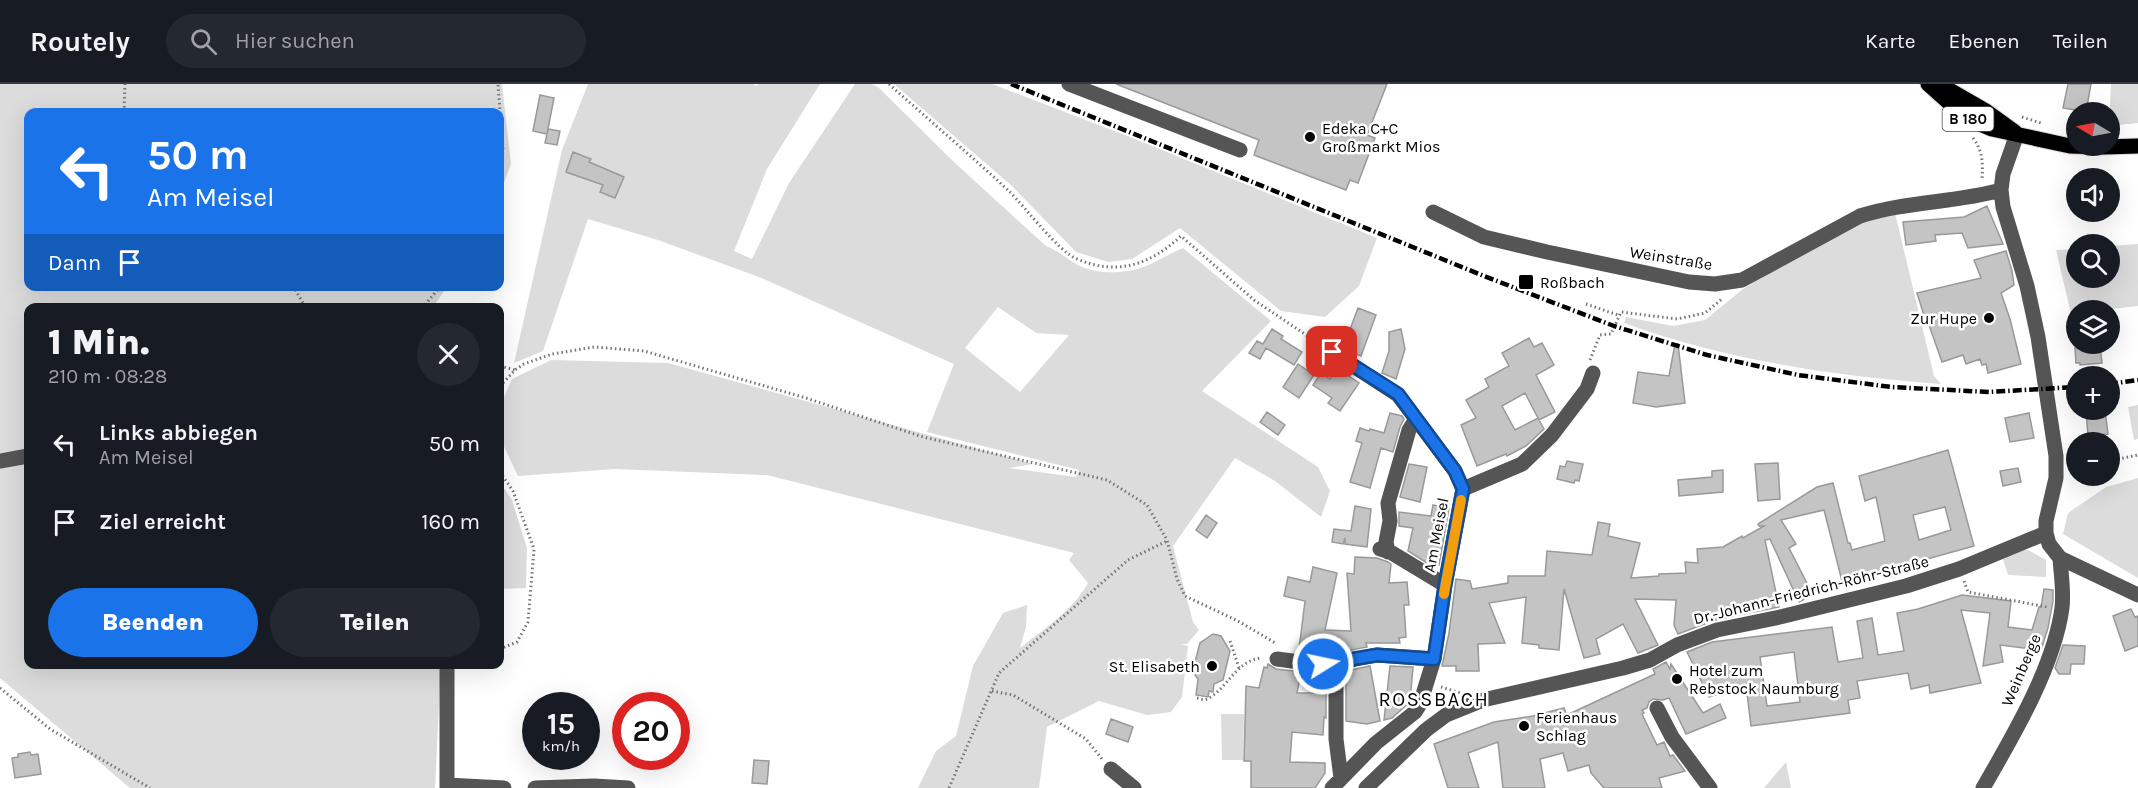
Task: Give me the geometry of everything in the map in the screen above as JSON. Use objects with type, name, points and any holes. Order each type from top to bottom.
[{"type":"main road","name":"B 180","points":[[1928,84],[1966,118],[1992,129],[2070,146],[2138,146]]},
{"type":"main road","name":"B 180","points":[[1939,84],[1986,111],[2017,134]]},
{"type":"street","points":[[1069,84],[1240,150]]},
{"type":"street","points":[[2017,134],[2005,165],[2001,190],[2003,207],[2027,286],[2038,337],[2056,456],[2056,478],[2046,521],[2049,544],[2060,558],[2138,595]]},
{"type":"street","name":"Weinstraße","points":[[1432,212],[1484,237],[1689,282],[1715,284],[1742,280],[1860,216],[1880,209],[1961,200],[2001,190]]},
{"type":"street","name":"Am Meisel","points":[[1332,352],[1398,394],[1455,471],[1463,489],[1428,683],[1415,712],[1376,743],[1337,783]]},
{"type":"street","name":"Am Meisel","points":[[1463,489],[1522,464],[1552,435],[1587,389],[1593,373]]},
{"type":"street","points":[[1416,419],[1409,430],[1388,503],[1390,521],[1383,550],[1445,585]]},
{"type":"street","points":[[0,461],[24,457]]},
{"type":"street","name":"Dr.-Johann-Friedrich-Röhr-Straße","points":[[1366,788],[1426,730],[1446,715],[1483,700],[1650,660],[1677,645],[1717,630],[1906,586],[1959,568],[2046,532]]},
{"type":"street","name":"Weinberge","points":[[1983,788],[2041,677],[2052,648],[2062,609],[2060,558]]},
{"type":"street","points":[[1277,658],[1323,664],[1377,655],[1434,659]]},
{"type":"street","points":[[1336,662],[1337,783]]},
{"type":"street","points":[[447,669],[447,787],[504,788]]},
{"type":"street","points":[[1657,708],[1672,736],[1710,788]]},
{"type":"street","points":[[1111,769],[1134,788]]},
{"type":"street","points":[[534,788],[594,786],[628,788]]},
{"type":"path","points":[[124,108],[125,84]]},
{"type":"path","points":[[889,84],[1010,193],[1075,258],[1109,268],[1139,265],[1170,247],[1181,236],[1254,300],[1332,352]]},
{"type":"path","points":[[498,85],[500,108]]},
{"type":"path","points":[[1970,135],[1977,143],[1983,160],[1982,179],[1986,194]]},
{"type":"path","points":[[1593,373],[1589,363],[1600,335],[1611,334],[1621,312],[1677,319],[1705,313],[1725,296],[1732,282]]},
{"type":"path","points":[[426,303],[437,291]]},
{"type":"path","points":[[1586,304],[1618,315]]},
{"type":"path","points":[[504,382],[524,364],[552,354],[594,347],[644,351],[806,398],[923,437],[1107,480],[1147,505],[1167,540],[1177,579],[1185,596],[1238,621],[1278,644],[1277,658]]},
{"type":"path","points":[[504,367],[515,370]]},
{"type":"path","points":[[2120,459],[2138,455]]},
{"type":"path","points":[[504,478],[513,491],[534,549],[528,622],[517,642],[504,647]]},
{"type":"path","points":[[949,788],[999,673],[1128,560],[1167,540]]},
{"type":"path","points":[[1959,568],[1968,592],[2062,609]]},
{"type":"path","points":[[1230,641],[1239,668]]},
{"type":"path","points":[[1197,698],[1205,700],[1213,697],[1245,662],[1257,658]]},
{"type":"path","points":[[1428,683],[1483,700]]},
{"type":"path","points":[[0,688],[50,729],[150,788]]},
{"type":"path","points":[[992,691],[1013,695],[1086,739],[1111,769]]},
{"type":"shaded area","points":[[0,84],[502,84],[511,164],[504,182],[504,108],[24,108],[24,291],[444,291],[436,303],[24,303],[24,669],[441,669],[435,788],[130,788],[0,678]]},
{"type":"shaded area","points":[[588,84],[753,84],[757,86],[758,84],[820,84],[767,169],[734,251],[752,259],[789,183],[855,84],[872,84],[879,88],[956,164],[1046,246],[1074,263],[1103,272],[1121,272],[1146,266],[1183,248],[1271,321],[1202,391],[1318,467],[1330,491],[1321,517],[1275,481],[1235,458],[1173,546],[1193,622],[1199,630],[1187,644],[1181,644],[1188,646],[1182,697],[1171,712],[1147,715],[1099,701],[1047,727],[1039,788],[918,788],[936,751],[956,736],[973,666],[1003,613],[1027,605],[1026,627],[1020,648],[1057,618],[1082,593],[1088,583],[1069,560],[1074,553],[767,475],[615,469],[518,476],[504,446],[504,397],[512,379],[551,360],[668,363],[1033,464],[1009,468],[1076,477],[1079,470],[927,432],[954,364],[759,277],[658,240],[588,219],[543,351],[514,363],[562,150]],"holes":[[[998,307],[1036,333],[1069,335],[1020,392],[965,348]]]},
{"type":"shaded area","points":[[894,84],[992,84],[1130,137],[1377,238],[1359,286],[1325,317],[1281,311],[1180,228],[1132,259],[1108,262],[1076,252],[1012,186]]},
{"type":"shaded area","points":[[2111,84],[2138,84],[2138,123],[2120,125],[2120,102],[2110,102]]},
{"type":"shaded area","points":[[1894,209],[1934,376],[1941,384],[1860,376],[1780,364],[1701,347],[1624,323],[1626,317],[1673,326],[1705,320],[1743,289],[1789,261],[1866,219]]},
{"type":"shaded area","points":[[2138,244],[2138,306],[2120,308],[2120,300],[2068,300],[2056,250],[2066,250],[2066,288],[2120,288],[2120,245]]},
{"type":"shaded area","points":[[2138,405],[2138,439],[2134,440],[2128,407]]},
{"type":"shaded area","points":[[2138,478],[2138,578],[2063,534],[2068,513],[2106,487],[2120,486],[2120,483]]},
{"type":"shaded area","points":[[504,488],[512,500],[527,548],[526,588],[504,589]]},
{"type":"shaded area","points":[[2017,550],[2028,550],[2046,560],[2046,577],[2008,575],[2003,559]]},
{"type":"shaded area","points":[[1221,714],[1244,714],[1243,760],[1222,760]]},
{"type":"shaded area","points":[[1786,762],[1791,788],[1764,788]]},
{"type":"building","name":"Edeka C+C Großmarkt Mios","points":[[1116,84],[1387,84],[1367,135],[1375,138],[1358,183],[1350,180],[1346,190],[1254,155],[1259,140]]},
{"type":"building","points":[[2068,84],[2091,84],[2088,102],[2066,102],[2066,109],[2063,108]]},
{"type":"building","points":[[540,95],[554,98],[547,134],[533,131]]},
{"type":"building","points":[[548,129],[560,131],[557,145],[545,143]]},
{"type":"building","points":[[573,152],[591,159],[589,162],[624,177],[615,198],[600,192],[603,185],[566,172]]},
{"type":"building","points":[[1987,206],[2003,244],[1968,248],[1962,233],[1935,235],[1936,241],[1906,245],[1903,222],[1964,217]]},
{"type":"building","points":[[2006,251],[2014,285],[2001,293],[2021,364],[1988,373],[1986,364],[1982,365],[1980,359],[1966,364],[1963,355],[1942,362],[1917,293],[1981,278],[1974,260]]},
{"type":"building","points":[[1358,308],[1376,315],[1361,356],[1343,348]]},
{"type":"building","points":[[1272,329],[1283,336],[1281,339],[1302,352],[1294,365],[1266,348],[1260,359],[1249,353],[1257,341],[1263,344]]},
{"type":"building","points":[[1401,329],[1405,349],[1396,379],[1382,373],[1389,351],[1389,332]]},
{"type":"building","points":[[1529,338],[1534,347],[1542,343],[1554,365],[1536,375],[1555,412],[1539,420],[1544,429],[1526,446],[1507,456],[1506,454],[1477,466],[1461,425],[1476,418],[1466,400],[1489,387],[1485,379],[1509,366],[1502,353]],"holes":[[[1525,393],[1538,418],[1515,430],[1502,406]]]},
{"type":"building","points":[[1675,344],[1678,344],[1685,403],[1656,407],[1633,403],[1638,372],[1669,376]]},
{"type":"building","points":[[2075,354],[2101,354],[2102,363],[2080,365],[2076,363]]},
{"type":"building","points":[[1298,364],[1314,375],[1299,398],[1283,387]]},
{"type":"building","points":[[1337,368],[1359,383],[1340,411],[1328,403],[1332,398],[1313,385],[1321,373],[1330,379]]},
{"type":"building","points":[[1267,412],[1285,425],[1278,435],[1260,422]]},
{"type":"building","points":[[1390,413],[1402,416],[1404,419],[1393,452],[1381,448],[1370,488],[1350,482],[1362,443],[1356,441],[1360,428],[1384,433]]},
{"type":"building","points":[[2029,413],[2034,438],[2010,442],[2005,418]]},
{"type":"building","points":[[2087,420],[2106,420],[2108,432],[2088,432]]},
{"type":"building","points":[[1948,450],[1974,546],[1859,578],[1860,580],[1843,585],[1824,510],[1781,520],[1796,544],[1789,548],[1813,595],[1799,602],[1770,539],[1765,540],[1779,607],[1715,620],[1678,634],[1674,625],[1676,600],[1635,599],[1658,645],[1638,653],[1623,624],[1596,639],[1600,654],[1584,658],[1564,589],[1559,650],[1522,643],[1526,597],[1489,603],[1505,643],[1478,644],[1479,671],[1456,671],[1456,666],[1442,666],[1456,579],[1470,581],[1472,589],[1508,583],[1508,576],[1545,576],[1547,551],[1592,555],[1598,522],[1610,524],[1608,536],[1640,543],[1631,578],[1686,573],[1685,562],[1698,563],[1697,549],[1723,547],[1742,536],[1743,538],[1764,526],[1758,524],[1817,487],[1833,483],[1848,543],[1852,550],[1885,541],[1876,497],[1865,501],[1859,476]],"holes":[[[1945,507],[1951,530],[1919,540],[1913,515]]]},
{"type":"building","points":[[1567,461],[1583,464],[1579,481],[1575,480],[1574,483],[1557,479],[1560,466],[1565,467]]},
{"type":"building","points":[[1778,463],[1780,499],[1758,501],[1755,464]]},
{"type":"building","points":[[1409,464],[1427,467],[1420,502],[1400,497]]},
{"type":"building","points":[[2018,468],[2021,482],[2003,486],[2000,471]]},
{"type":"building","points":[[1723,470],[1723,492],[1679,496],[1678,480],[1712,477],[1712,471]]},
{"type":"building","points":[[1433,505],[1449,508],[1439,565],[1427,563],[1408,551],[1413,528],[1399,526],[1399,512],[1431,516]]},
{"type":"building","points":[[1355,506],[1371,509],[1367,547],[1345,544],[1345,538],[1343,544],[1332,542],[1334,529],[1351,531]]},
{"type":"building","points":[[1206,515],[1217,523],[1207,538],[1196,530]]},
{"type":"building","points":[[1355,557],[1377,558],[1388,562],[1391,564],[1389,583],[1407,582],[1409,605],[1404,605],[1406,637],[1399,638],[1400,643],[1366,643],[1367,647],[1331,654],[1299,649],[1305,601],[1284,596],[1288,577],[1310,582],[1313,567],[1337,573],[1325,630],[1351,631],[1347,573],[1354,574]]},
{"type":"building","points":[[2044,589],[2053,590],[2048,628],[2041,650],[2000,645],[2003,662],[1983,666],[1990,613],[1961,610],[1981,683],[1930,693],[1929,685],[1911,689],[1908,673],[1857,681],[1860,698],[1848,700],[1850,713],[1751,726],[1746,685],[1709,697],[1687,652],[1712,642],[1832,627],[1838,662],[1863,658],[1857,621],[1872,618],[1878,655],[1904,651],[1897,613],[1962,595],[2011,601],[2008,627],[2032,630],[2039,607],[2041,607]],"holes":[[[1794,652],[1800,702],[1767,706],[1760,657]]]},
{"type":"building","points":[[2131,609],[2135,617],[2138,616],[2138,646],[2125,651],[2113,616]]},
{"type":"building","name":"St. Elisabeth","points":[[1213,634],[1221,636],[1230,651],[1223,680],[1214,684],[1213,692],[1209,691],[1208,697],[1196,695],[1198,679],[1195,675],[1199,663],[1195,662],[1200,643]]},
{"type":"building","points":[[2063,645],[2085,646],[2084,664],[2071,664],[2070,674],[2059,674],[2055,668]]},
{"type":"building","points":[[1666,662],[1670,669],[1671,664],[1703,713],[1720,704],[1726,718],[1686,734],[1669,698],[1653,699],[1649,702],[1647,708],[1642,710],[1644,713],[1642,714],[1657,745],[1664,742],[1670,756],[1673,755],[1685,771],[1659,778],[1662,788],[1604,788],[1591,773],[1589,765],[1568,771],[1563,753],[1540,759],[1545,788],[1503,788],[1498,742],[1468,753],[1479,788],[1448,788],[1434,744],[1494,722],[1564,708],[1567,715],[1655,674],[1653,669]]},
{"type":"building","points":[[1268,664],[1276,669],[1301,672],[1297,693],[1326,693],[1323,735],[1292,732],[1290,762],[1325,763],[1325,773],[1315,788],[1251,788],[1251,761],[1244,761],[1246,686],[1259,688],[1264,667],[1267,668]]},
{"type":"building","points":[[1370,666],[1380,721],[1367,724],[1346,721],[1346,671]]},
{"type":"building","points":[[1390,666],[1413,667],[1410,702],[1392,718],[1384,720]]},
{"type":"building","points":[[1111,719],[1133,727],[1128,742],[1106,734]]},
{"type":"building","points":[[30,752],[31,755],[38,754],[41,774],[15,778],[12,758],[18,757],[18,754]]},
{"type":"building","points":[[754,760],[769,761],[767,784],[752,783]]},
{"type":"railway","points":[[1011,84],[1484,276],[1614,326],[1707,355],[1798,375],[1891,387],[1989,392],[2066,388]]},
{"type":"railway","points":[[2120,382],[2138,380]]},
{"type":"slow traffic","points":[[1444,594],[1461,500]]},
{"type":"place","name":"Edeka C+C Großmarkt Mios","points":[[1310,137]]},
{"type":"place","name":"Roßbach","points":[[1526,282]]},
{"type":"place","name":"Zur Hupe","points":[[1989,318]]},
{"type":"place","name":"St. Elisabeth","points":[[1212,666]]},
{"type":"place","name":"Hotel zum Rebstock Naumburg","points":[[1677,679]]},
{"type":"place","name":"Ferienhaus Schlag","points":[[1524,726]]},
{"type":"district","name":"ROSSBACH","points":[[1434,699]]},
{"type":"route","points":[[1323,664],[1377,655],[1434,659],[1463,489],[1455,471],[1398,394],[1332,352]]}]
